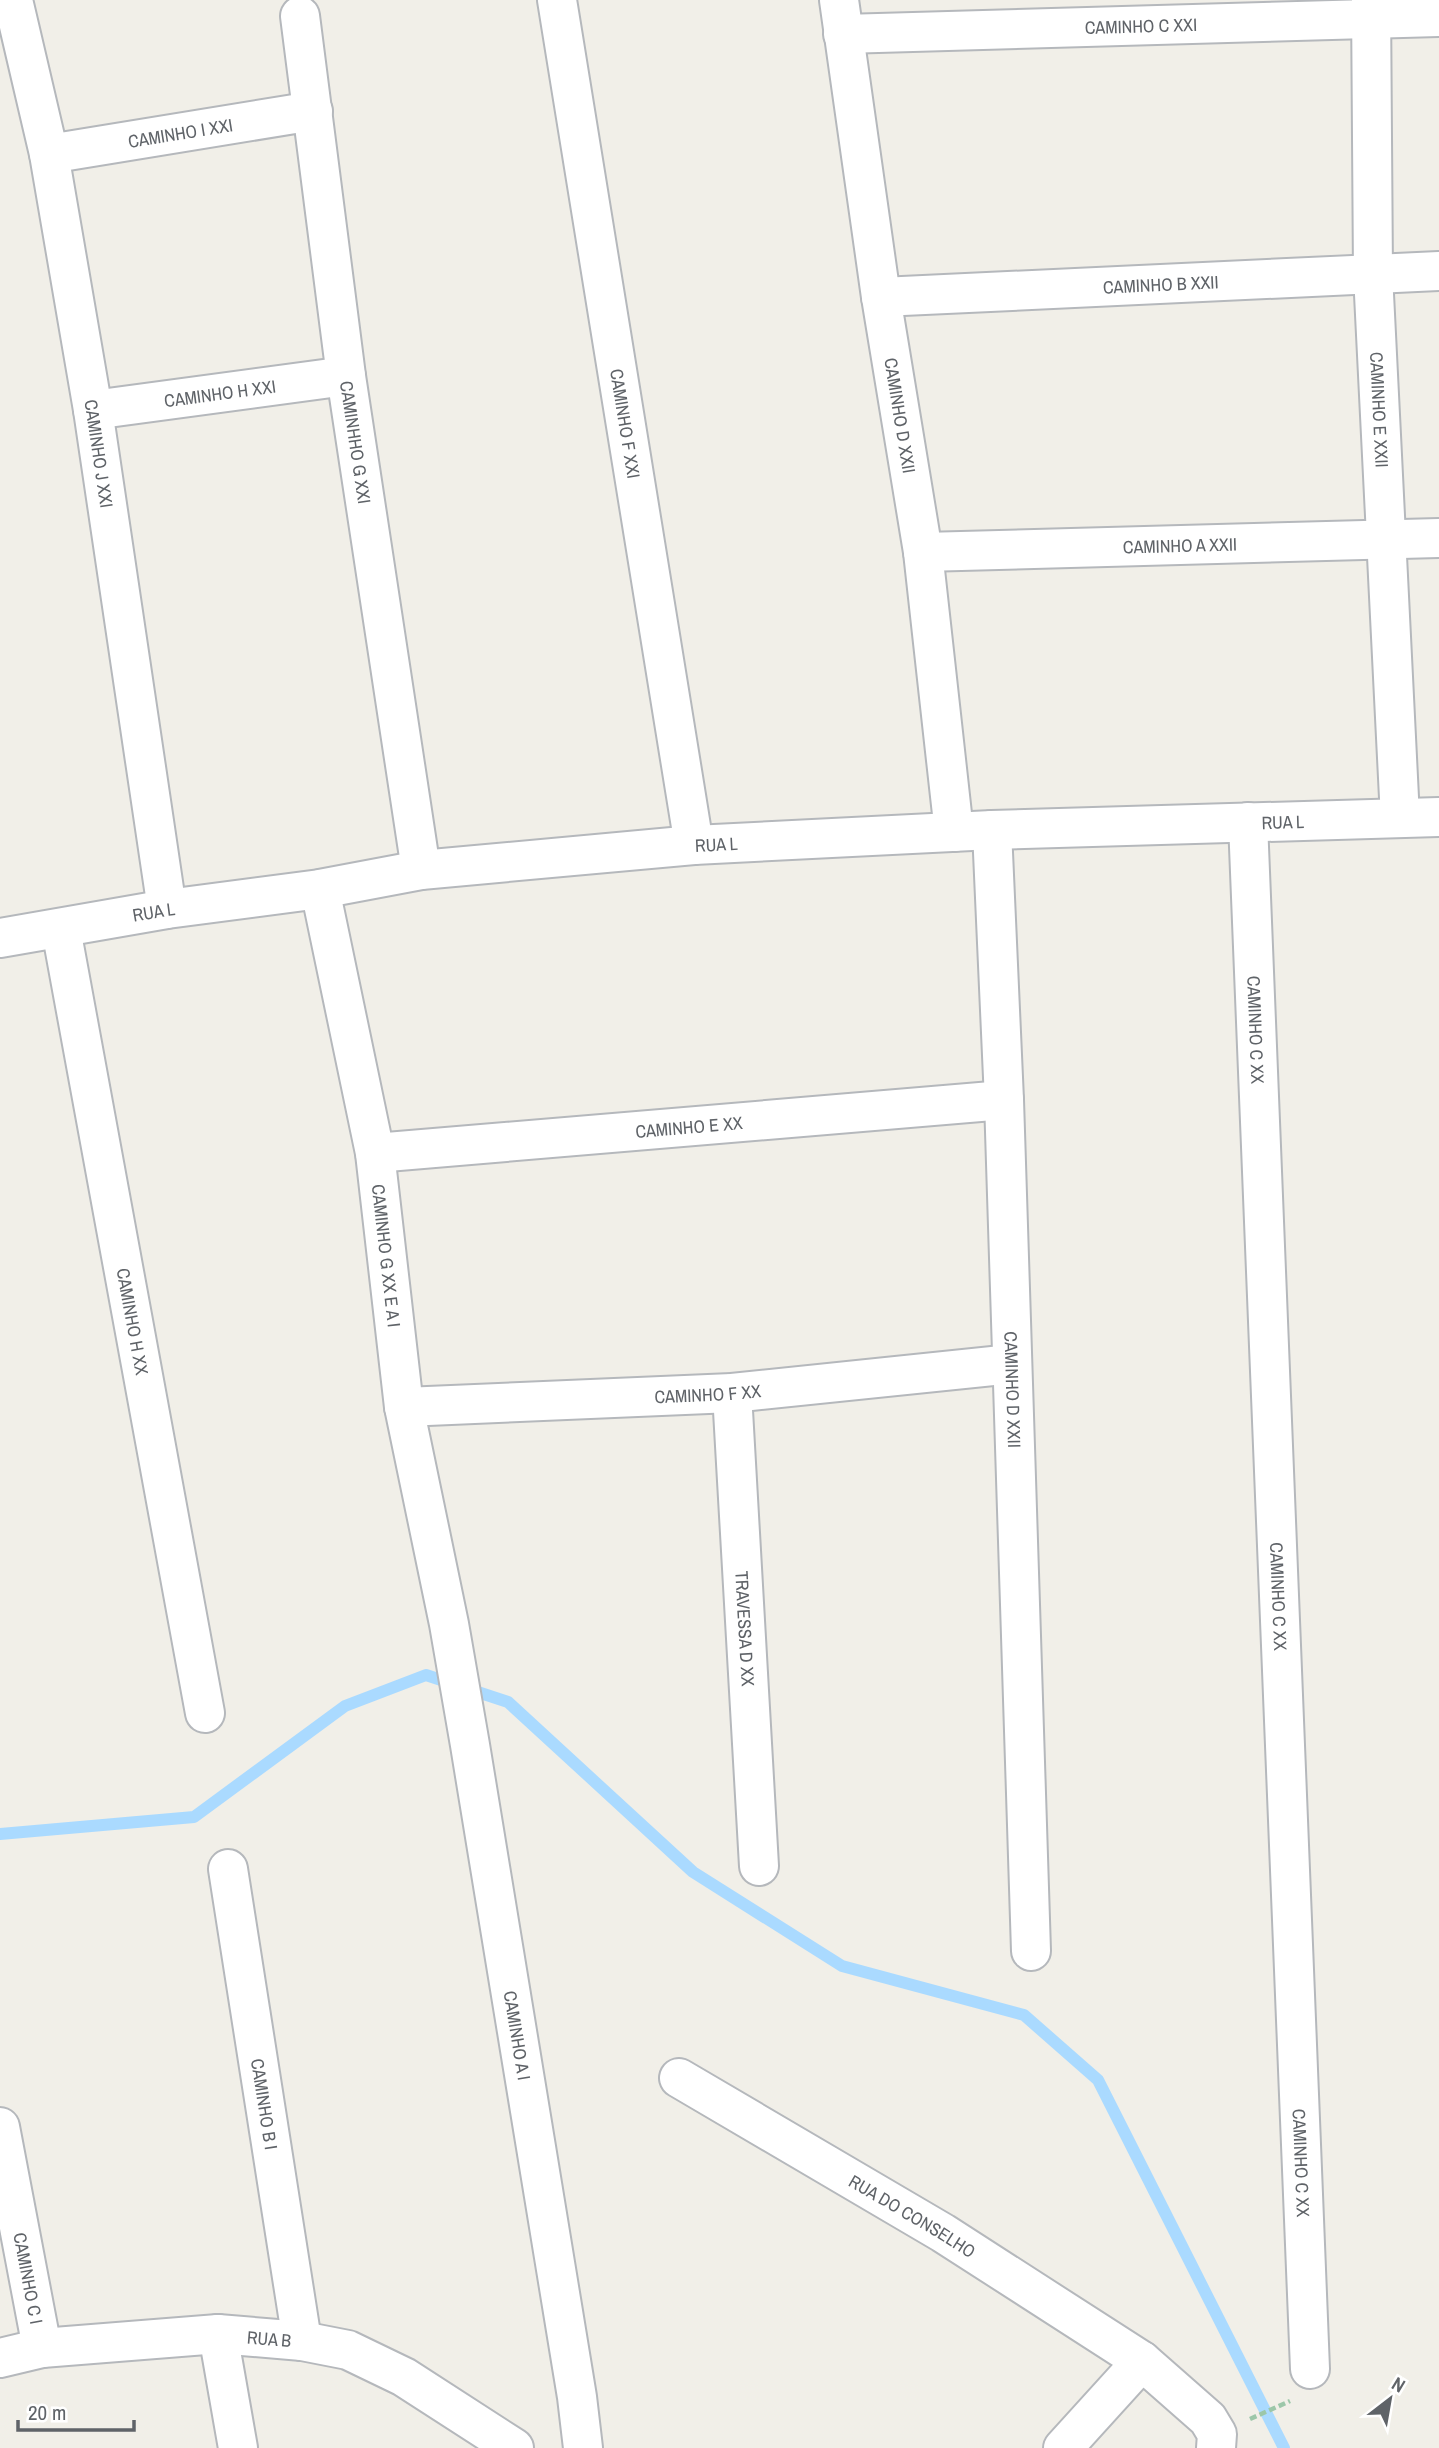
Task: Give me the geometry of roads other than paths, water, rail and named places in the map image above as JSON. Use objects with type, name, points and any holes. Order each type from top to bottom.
[{"type":"street","name":"CAMINHO J XXI","points":[[13,0],[49,154],[93,410],[167,909]]},
{"type":"street","name":"CAMINHO F XXI","points":[[557,0],[694,845]]},
{"type":"street","name":"CAMINHO C XXI","points":[[841,17],[1371,10],[1439,17]]},
{"type":"street","name":"CAMINHO E XXII","points":[[1371,10],[1373,274],[1400,818]]},
{"type":"street","name":"CAMINHHO G XXI","points":[[300,16],[346,376],[421,870]]},
{"type":"street","name":"CAMINHO D XXII","points":[[841,17],[881,298],[923,552],[954,832]]},
{"type":"street","name":"CAMINHO I XXI","points":[[49,154],[313,111]]},
{"type":"street","name":"CAMINHO B XXII","points":[[881,298],[1439,271]]},
{"type":"street","name":"CAMINHO H XXI","points":[[93,410],[346,376]]},
{"type":"street","name":"CAMINHO A XXII","points":[[923,552],[1439,538]]},
{"type":"street","name":"RUA L","points":[[0,938],[167,909],[320,889],[421,870],[694,845],[992,830],[1439,817]]},
{"type":"street","name":"CAMINHO C XX","points":[[1248,822],[1300,2385]]},
{"type":"street","name":"CAMINHO D XXII","points":[[992,830],[1004,1100],[1031,1951]]},
{"type":"street","name":"CAMINHO G XX E A I","points":[[320,889],[375,1153],[404,1407],[449,1624]]},
{"type":"street","name":"CAMINHO H XX","points":[[61,929],[205,1713]]},
{"type":"street","name":"CAMINHO E XX","points":[[375,1153],[1004,1100]]},
{"type":"street","name":"CAMINHO F XX","points":[[404,1407],[732,1393],[1012,1364]]},
{"type":"street","name":"TRAVESSA D XX","points":[[732,1393],[759,1866]]},
{"type":"street","name":"CAMINHO A I","points":[[449,1624],[507,1962],[583,2448]]},
{"type":"street","name":"CAMINHO B I","points":[[228,1868],[302,2341]]},
{"type":"street","name":"RUA DO CONSELHO","points":[[679,2078],[943,2233],[1142,2361],[1208,2419],[1217,2434],[1228,2436]]},
{"type":"street","name":"CAMINHO C I","points":[[0,2127],[42,2348]]},
{"type":"street","name":"RUA B","points":[[0,2358],[42,2348],[218,2334],[302,2341],[348,2350],[404,2377],[505,2444]]},
{"type":"street","points":[[218,2334],[238,2448]]},
{"type":"street","points":[[1063,2448],[1142,2361]]},
{"type":"waterway","points":[[0,1834],[194,1817],[345,1706],[426,1675],[508,1702],[693,1872],[842,1966],[1024,2015],[1098,2080],[1284,2448]]}]
